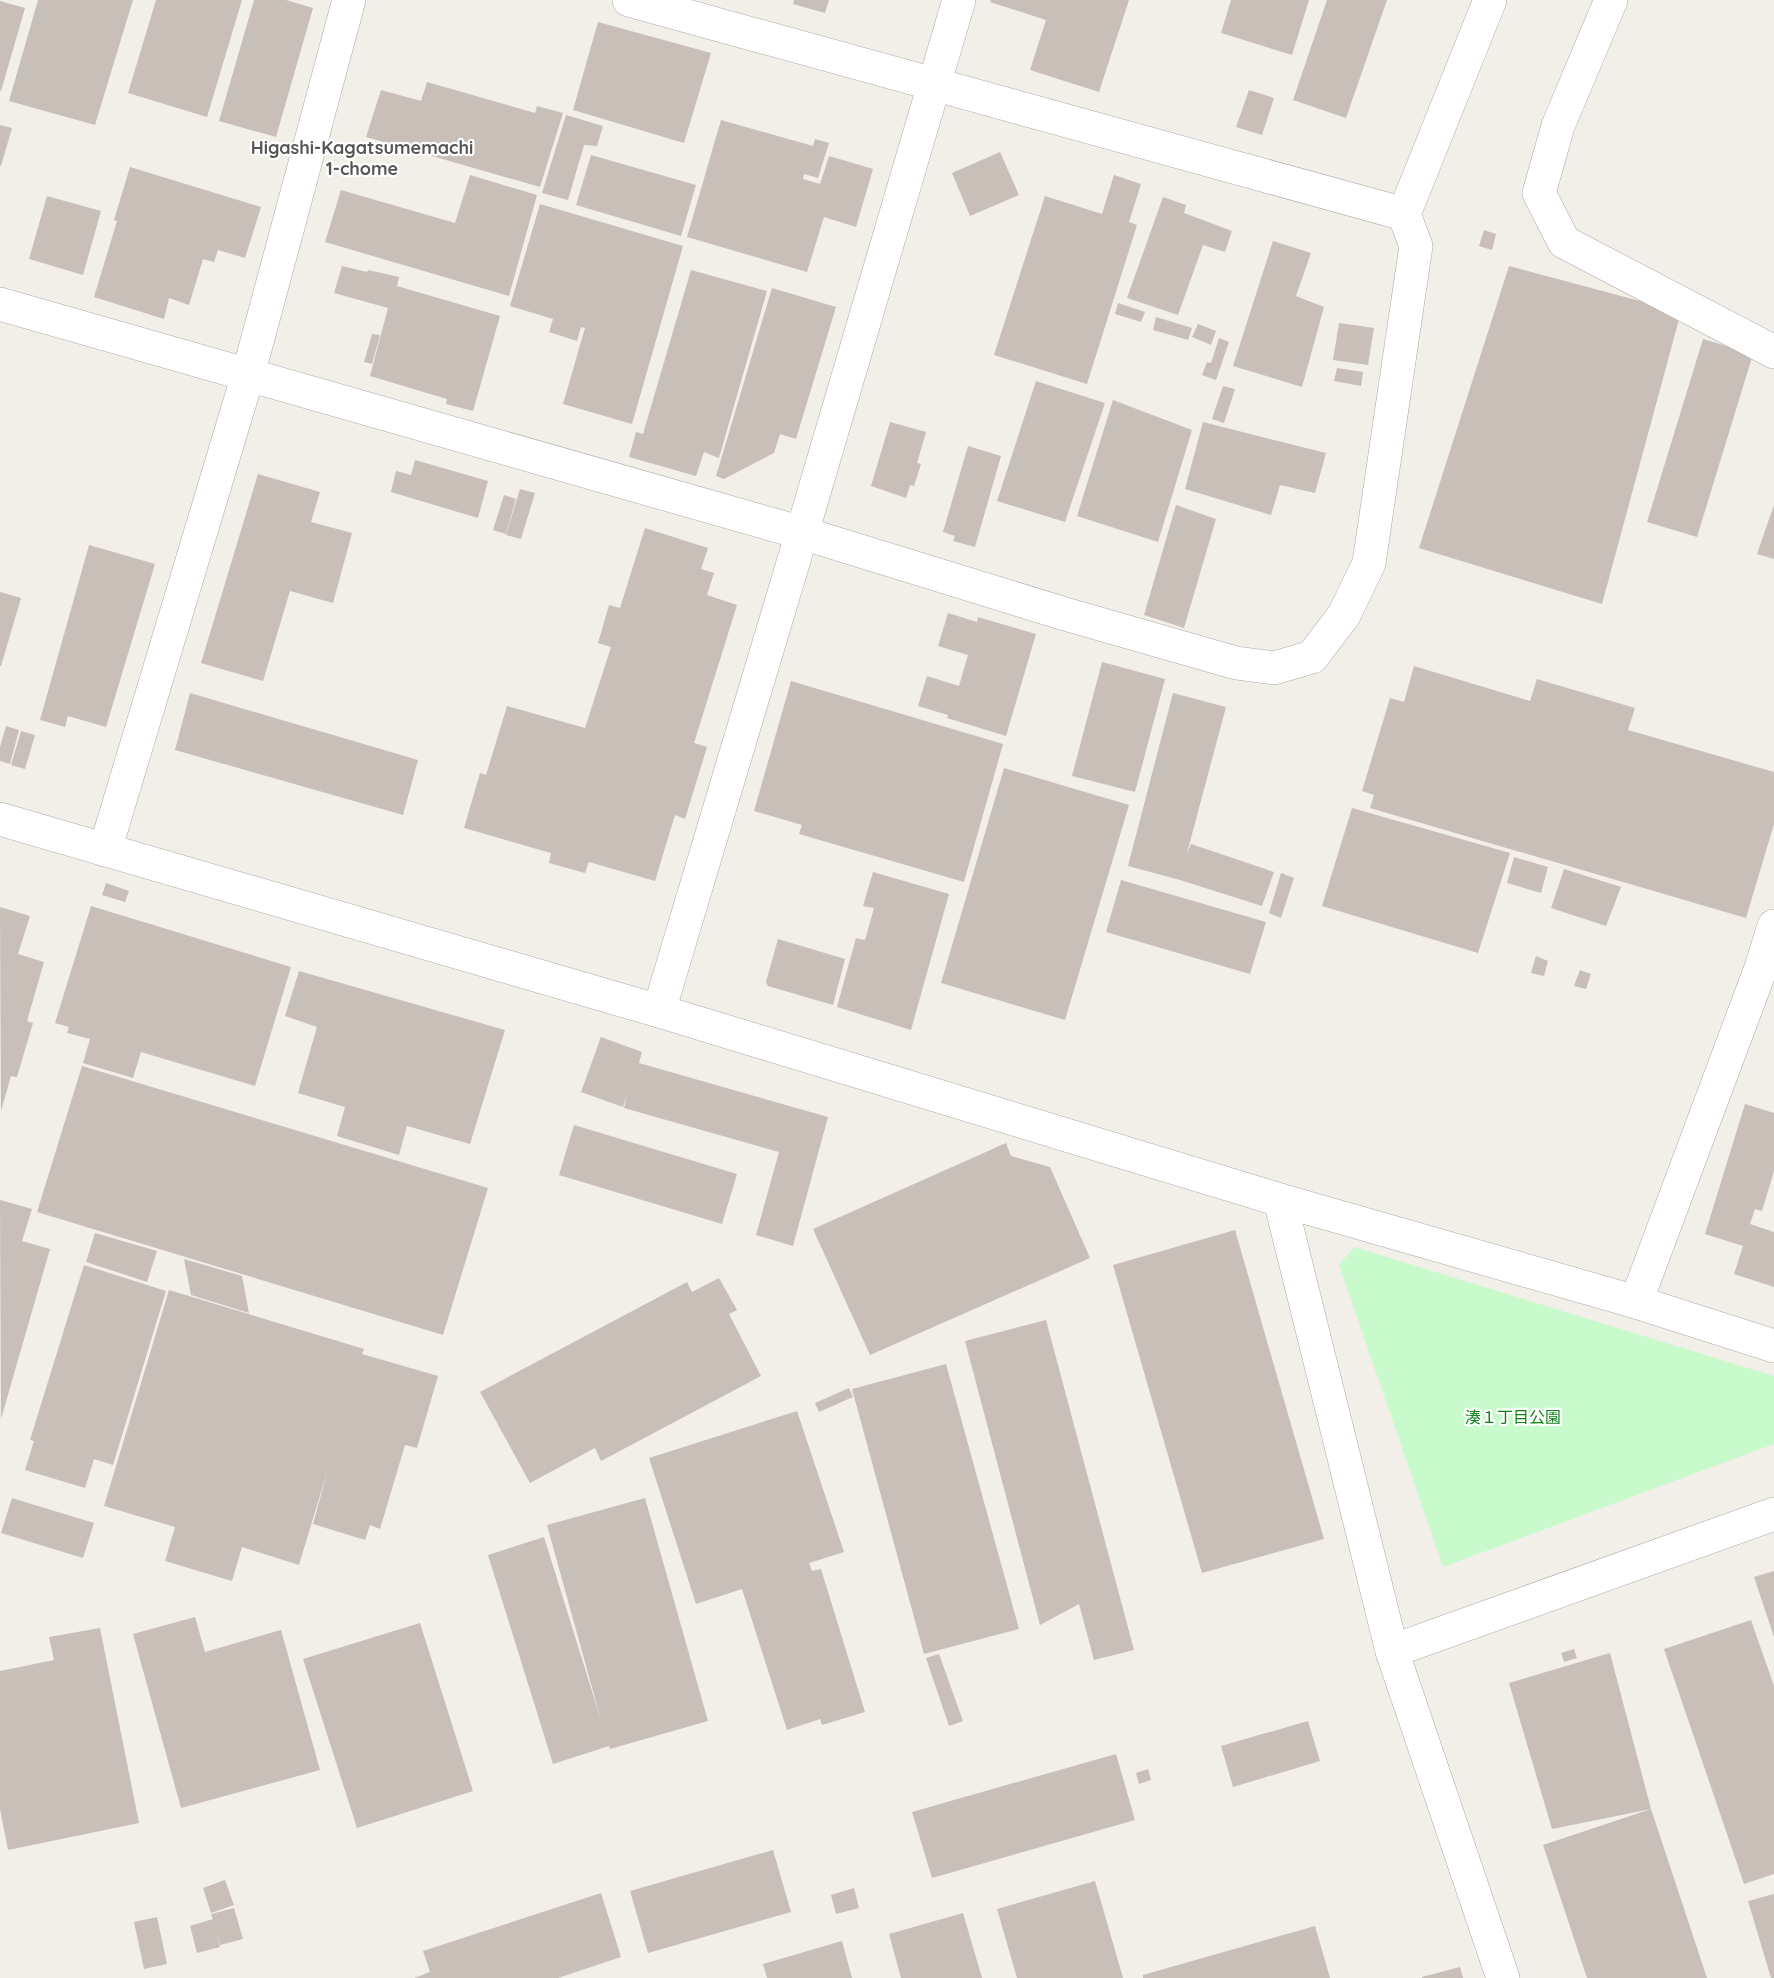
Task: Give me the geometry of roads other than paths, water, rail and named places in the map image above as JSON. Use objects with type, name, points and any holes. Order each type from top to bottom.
[{"type":"street","points":[[105,850],[248,375],[349,0]]},
{"type":"street","points":[[629,0],[1404,214]]},
{"type":"street","points":[[659,1011],[959,0]]},
{"type":"street","points":[[0,304],[802,533],[1065,614],[1236,663],[1274,668],[1312,657],[1344,615],[1369,563],[1416,246],[1404,214],[1490,0]]},
{"type":"street","points":[[1611,0],[1558,126],[1539,193],[1564,242],[1774,352]]},
{"type":"street","points":[[0,819],[659,1011],[1280,1200],[1636,1302],[1774,1346]]},
{"type":"street","points":[[1636,1302],[1761,968],[1774,926]]},
{"type":"street","points":[[1280,1200],[1392,1651],[1503,1978]]},
{"type":"street","points":[[1392,1651],[1774,1514]]},
{"type":"district","name":"Higashi-Kagatsumemachi 1-chome","points":[[362,158]]},
{"type":"park label","name":"湊１丁目公園","points":[[1513,1417]]}]
